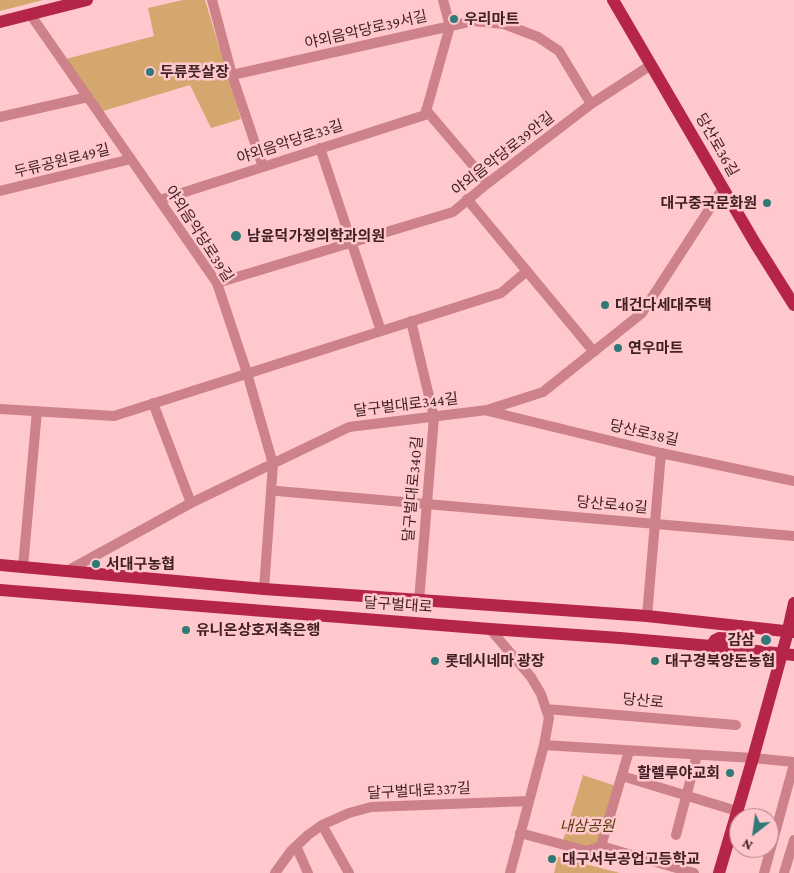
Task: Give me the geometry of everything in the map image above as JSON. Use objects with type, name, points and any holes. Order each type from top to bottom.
[{"type":"main road","points":[[0,22],[87,0]]},
{"type":"main road","name":"당산로36길","points":[[613,0],[794,305]]},
{"type":"main road","name":"달구벌대로","points":[[0,565],[69,570],[264,590],[647,616],[791,632]]},
{"type":"main road","name":"달구벌대로","points":[[0,590],[620,638],[788,654]]},
{"type":"main road","points":[[738,808],[788,654],[794,603]]},
{"type":"main road","points":[[711,646],[719,638],[734,639],[738,637],[741,633],[741,626]]},
{"type":"main road","points":[[719,873],[729,839]]},
{"type":"street","points":[[212,0],[232,75],[263,167]]},
{"type":"street","points":[[443,0],[450,26],[426,110],[488,183]]},
{"type":"street","name":"야외음악당로39길","points":[[30,14],[217,282],[247,374],[273,464],[264,590]]},
{"type":"street","name":"야외음악당로39서길","points":[[232,75],[473,21],[504,24],[538,37],[559,52],[591,104]]},
{"type":"street","name":"야외음악당로39안길","points":[[217,282],[453,212],[467,199],[591,104],[651,65]]},
{"type":"street","points":[[0,117],[88,97]]},
{"type":"street","name":"야외음악당로33길","points":[[160,200],[425,115],[426,110]]},
{"type":"street","points":[[320,148],[381,331]]},
{"type":"street","name":"두류공원로49길","points":[[0,191],[131,159]]},
{"type":"street","name":"달구벌대로344길","points":[[69,570],[191,503],[349,427],[487,410],[543,392],[642,313],[723,188]]},
{"type":"street","points":[[467,199],[594,352]]},
{"type":"street","points":[[0,408],[114,416],[501,293],[527,271]]},
{"type":"street","name":"달구벌대로340길","points":[[411,321],[434,417],[419,601]]},
{"type":"street","points":[[153,403],[191,503]]},
{"type":"street","name":"당산로38길","points":[[487,410],[661,453],[794,481]]},
{"type":"street","points":[[23,567],[37,411]]},
{"type":"street","points":[[647,616],[661,453]]},
{"type":"street","points":[[277,492],[427,504]]},
{"type":"street","name":"당산로40길","points":[[427,504],[794,536]]},
{"type":"street","points":[[490,629],[531,677],[541,694],[550,718],[510,873]]},
{"type":"street","name":"당산로","points":[[546,709],[736,725]]},
{"type":"street","points":[[544,746],[753,758],[794,763],[764,873]]},
{"type":"street","points":[[601,846],[629,751]]},
{"type":"street","points":[[676,835],[697,755]]},
{"type":"street","points":[[622,776],[729,808]]},
{"type":"street","name":"달구벌대로337길","points":[[275,873],[296,846],[308,835],[322,825],[349,813],[371,808],[529,800]]},
{"type":"street","points":[[322,825],[349,873]]},
{"type":"street","points":[[520,833],[587,851],[601,846],[694,873]]},
{"type":"street","points":[[784,873],[794,840]]},
{"type":"street","points":[[296,846],[308,873]]},
{"type":"green space","points":[[0,0],[43,0],[0,11]]},
{"type":"green space","name":"두류풋살장","points":[[183,0],[205,0],[241,119],[211,128],[190,85],[103,111],[62,60],[154,36],[148,8]]},
{"type":"green space","name":"내삼공원","points":[[583,775],[619,787],[601,846],[587,851],[562,844]]},
{"type":"green space","points":[[558,857],[620,873],[554,873]]},
{"type":"place","name":"우리마트","points":[[454,19]]},
{"type":"place","name":"두류풋살장","points":[[150,72]]},
{"type":"place","name":"대구중국문화원","points":[[767,203]]},
{"type":"place","name":"남윤덕가정의학과의원","points":[[236,236]]},
{"type":"place","name":"대건다세대주택","points":[[605,305]]},
{"type":"place","name":"연우마트","points":[[618,348]]},
{"type":"place","name":"서대구농협","points":[[96,564]]},
{"type":"place","name":"유니온상호저축은행","points":[[186,630]]},
{"type":"place","name":"감삼","points":[[766,640]]},
{"type":"place","name":"롯데시네마 광장","points":[[435,661]]},
{"type":"place","name":"대구경북양돈농협","points":[[655,661]]},
{"type":"place","name":"할렐루야교회","points":[[730,773]]},
{"type":"place","name":"대구서부공업고등학교","points":[[552,859]]}]
